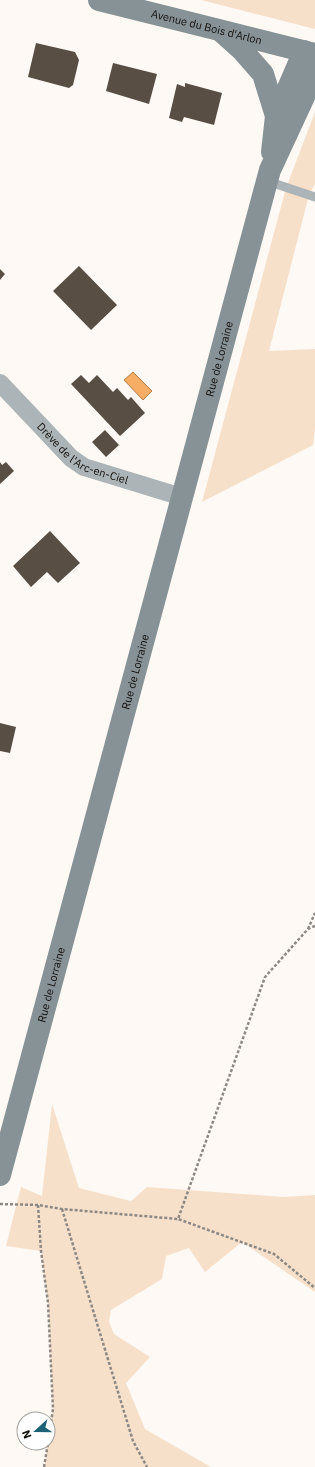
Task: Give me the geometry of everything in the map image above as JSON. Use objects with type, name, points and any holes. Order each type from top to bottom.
[{"type":"main road","name":"Avenue du Bois d'Arlon","points":[[99,0],[309,52]]},
{"type":"main road","name":"Rue de Lorraine","points":[[219,30],[242,50],[263,74],[276,116]]},
{"type":"main road","name":"Rue de Lorraine","points":[[0,1175],[269,176],[276,116],[309,52]]},
{"type":"main road","name":"Rue de Lorraine","points":[[269,176],[315,73]]},
{"type":"street","name":"Drève de l'Arc-en-Ciel","points":[[0,383],[71,458],[84,467],[182,497]]},
{"type":"lane","points":[[269,176],[315,197]]},
{"type":"path","points":[[178,1219],[265,977],[308,929],[315,913]]},
{"type":"path","points":[[308,929],[315,926]]},
{"type":"path","points":[[0,1204],[38,1205],[62,1209],[178,1219],[274,1254],[315,1288]]},
{"type":"path","points":[[38,1205],[41,1251],[48,1303],[53,1411]]},
{"type":"path","points":[[62,1209],[133,1442],[148,1467]]},
{"type":"path","points":[[44,1467],[47,1451]]},
{"type":"shaded area","points":[[201,0],[315,0],[315,29]]},
{"type":"shaded area","points":[[315,112],[315,184],[309,195],[269,351],[315,349],[315,428],[313,445],[202,502],[286,188]]},
{"type":"shaded area","points":[[133,372],[152,391],[143,400],[124,380]]},
{"type":"shaded area","points":[[52,1104],[79,1188],[131,1201],[147,1187],[283,1197],[315,1195],[315,1292],[242,1242],[205,1272],[189,1248],[166,1256],[162,1279],[111,1310],[109,1322],[114,1334],[150,1357],[126,1383],[145,1429],[211,1467],[44,1467],[46,1451],[56,1451],[56,1411],[53,1411],[48,1303],[41,1251],[6,1246],[21,1187],[42,1196]]},
{"type":"building","points":[[36,43],[75,52],[79,60],[73,85],[69,88],[28,77]]},
{"type":"building","points":[[113,63],[157,74],[149,104],[106,91]]},
{"type":"building","points":[[185,83],[222,93],[214,125],[184,117],[182,122],[169,118],[177,84],[185,87]]},
{"type":"building","points":[[79,266],[117,305],[91,330],[53,291]]},
{"type":"building","points":[[0,269],[5,274],[0,280]]},
{"type":"building","points":[[81,375],[89,383],[97,375],[113,392],[117,388],[128,400],[131,397],[145,413],[120,436],[71,384]]},
{"type":"building","points":[[105,430],[119,445],[106,457],[92,442]]},
{"type":"building","points":[[0,462],[2,465],[6,462],[14,471],[0,484]]},
{"type":"building","points":[[50,531],[80,563],[58,583],[47,572],[31,587],[13,566]]},
{"type":"building","points":[[0,723],[16,727],[10,753],[0,751]]}]
